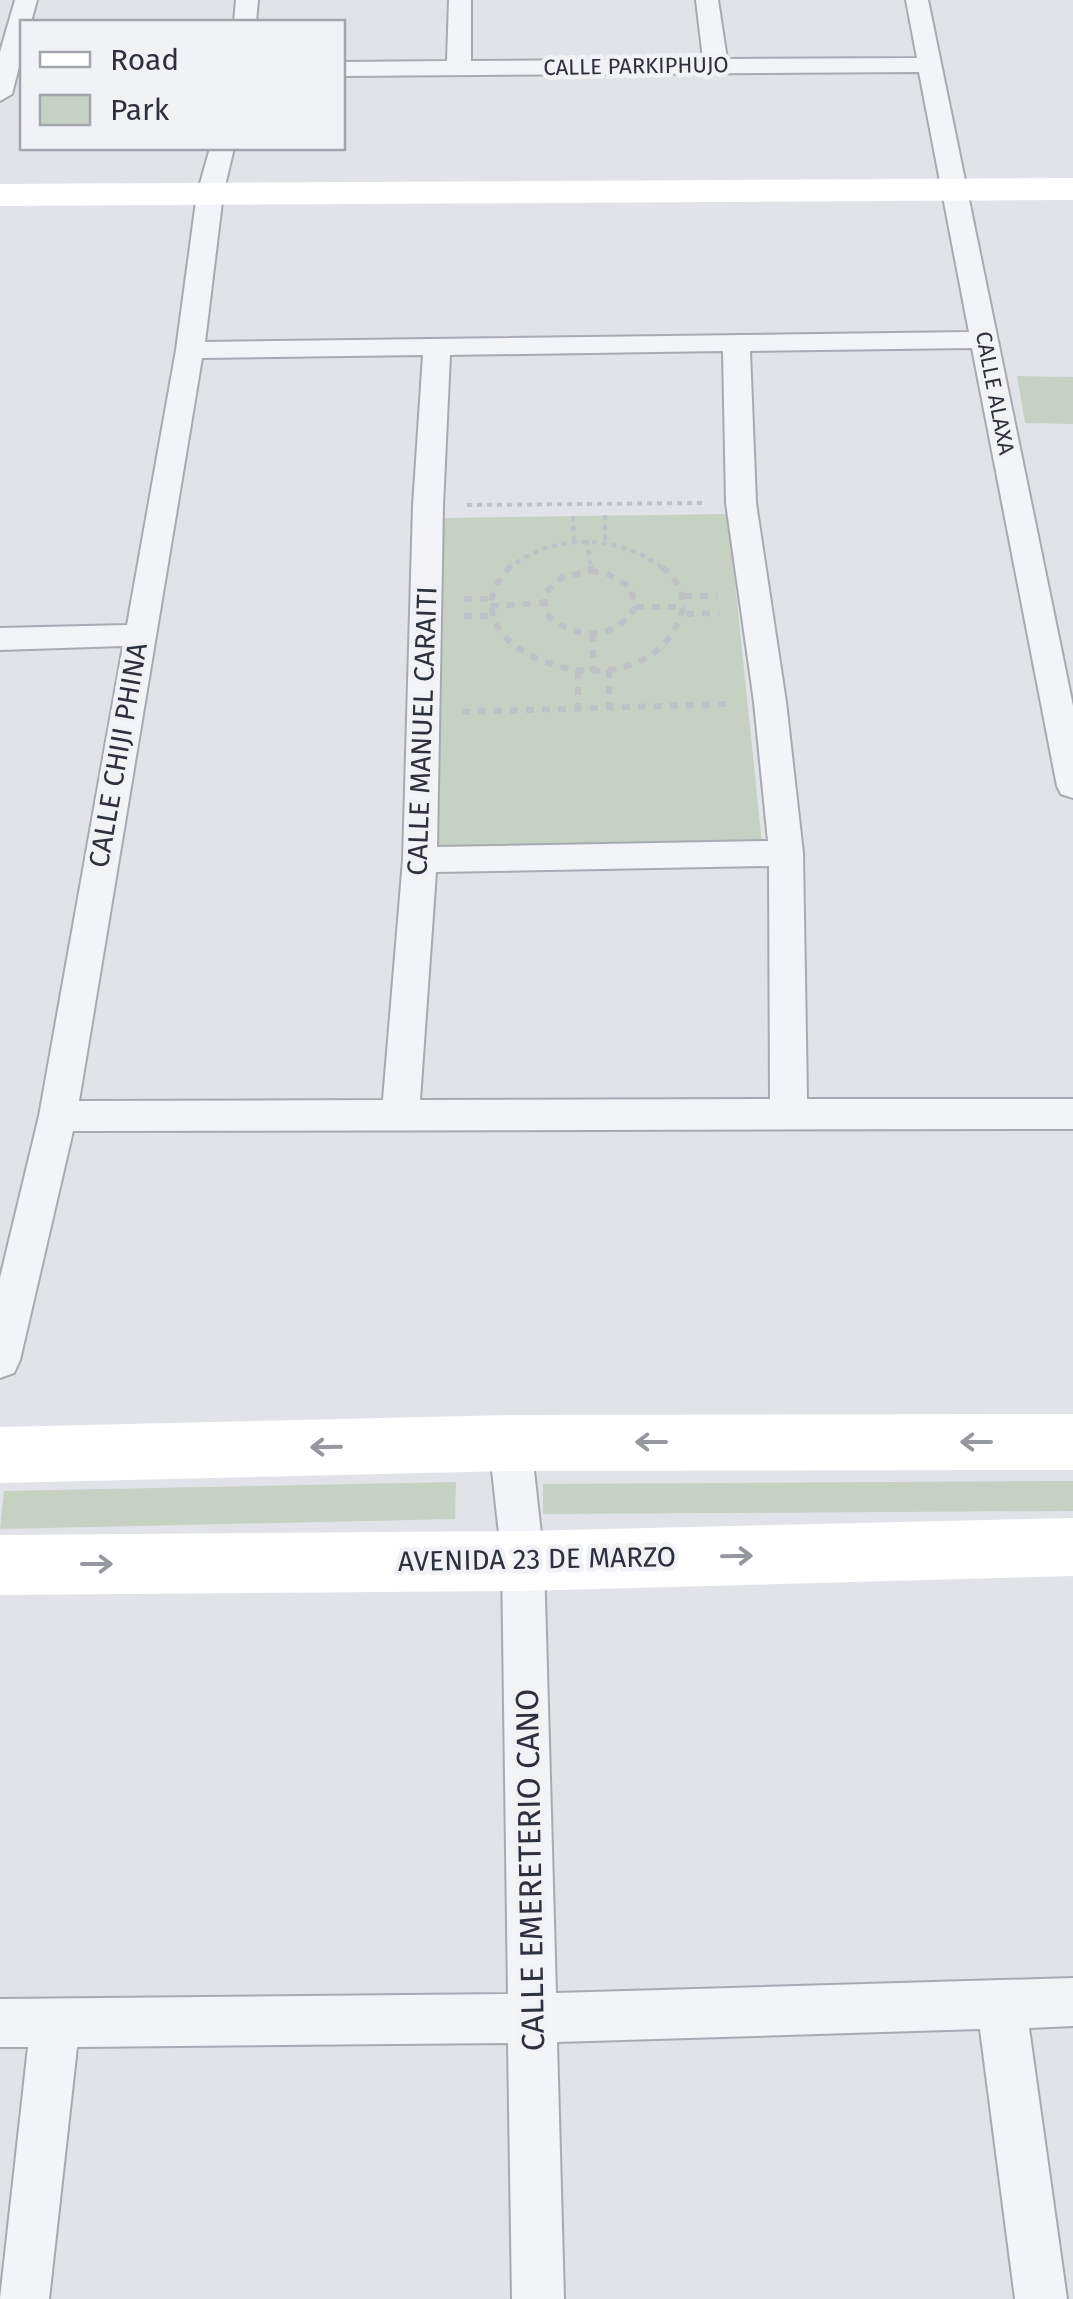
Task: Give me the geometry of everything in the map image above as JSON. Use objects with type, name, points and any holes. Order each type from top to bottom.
[{"type":"street","points":[[459,68],[460,0]]},
{"type":"street","points":[[707,0],[716,65]]},
{"type":"street","name":"CALLE ALAXA","points":[[916,0],[1073,786]]},
{"type":"street","points":[[0,94],[20,22]]},
{"type":"street","name":"CALLE PARKIPHUJO","points":[[345,69],[930,65]]},
{"type":"street","name":"CALLE CHIJI PHINA","points":[[0,1360],[58,1116],[190,350],[210,194],[221,150]]},
{"type":"street","points":[[0,195],[1073,189]]},
{"type":"street","points":[[190,350],[986,340]]},
{"type":"street","points":[[736,344],[741,503],[770,702],[786,853],[789,1114]]},
{"type":"street","name":"CALLE MANUEL CARAITI","points":[[400,1115],[420,860],[428,506],[437,348]]},
{"type":"street","points":[[0,639],[138,635]]},
{"type":"street","points":[[1040,636],[1073,635]]},
{"type":"street","points":[[420,860],[786,853]]},
{"type":"street","points":[[58,1116],[1073,1114]]},
{"type":"street","points":[[0,1455],[510,1443],[1073,1442]]},
{"type":"street","name":"CALLE EMERETERIO CANO","points":[[510,1443],[523,1561],[538,2299]]},
{"type":"street","name":"AVENIDA 23 DE MARZO","points":[[0,1565],[523,1561],[1073,1547]]},
{"type":"street","points":[[0,2022],[534,2018],[1073,2002]]},
{"type":"street","points":[[1001,2003],[1041,2299]]},
{"type":"street","points":[[23,2299],[54,2022]]},
{"type":"path","points":[[428,506],[741,503]]},
{"type":"path","points":[[605,515],[605,542]]},
{"type":"path","points":[[572,516],[574,541]]},
{"type":"path","points":[[587,540],[590,571]]},
{"type":"path","points":[[574,541],[605,542],[648,555],[671,571],[684,592],[685,611],[676,636],[655,655],[592,672],[533,660],[510,646],[495,626],[490,606],[496,585],[509,567],[530,552],[574,541]]},
{"type":"path","points":[[590,571],[606,573],[630,587],[636,607],[622,626],[593,634],[564,630],[545,613],[542,603],[544,593],[562,577],[590,571]]},
{"type":"path","points":[[490,606],[542,603]]},
{"type":"path","points":[[636,607],[721,614]]},
{"type":"path","points":[[592,672],[593,634]]},
{"type":"path","points":[[609,670],[609,708]]},
{"type":"path","points":[[578,671],[578,708]]},
{"type":"path","points":[[426,711],[770,702]]},
{"type":"green space","points":[[1017,376],[1073,377],[1073,424],[1025,423]]},
{"type":"green space","points":[[728,514],[762,843],[435,847],[442,518]]},
{"type":"green space","points":[[1073,1481],[1073,1511],[543,1514],[543,1484]]},
{"type":"green space","points":[[456,1482],[455,1519],[0,1529],[4,1491]]}]
